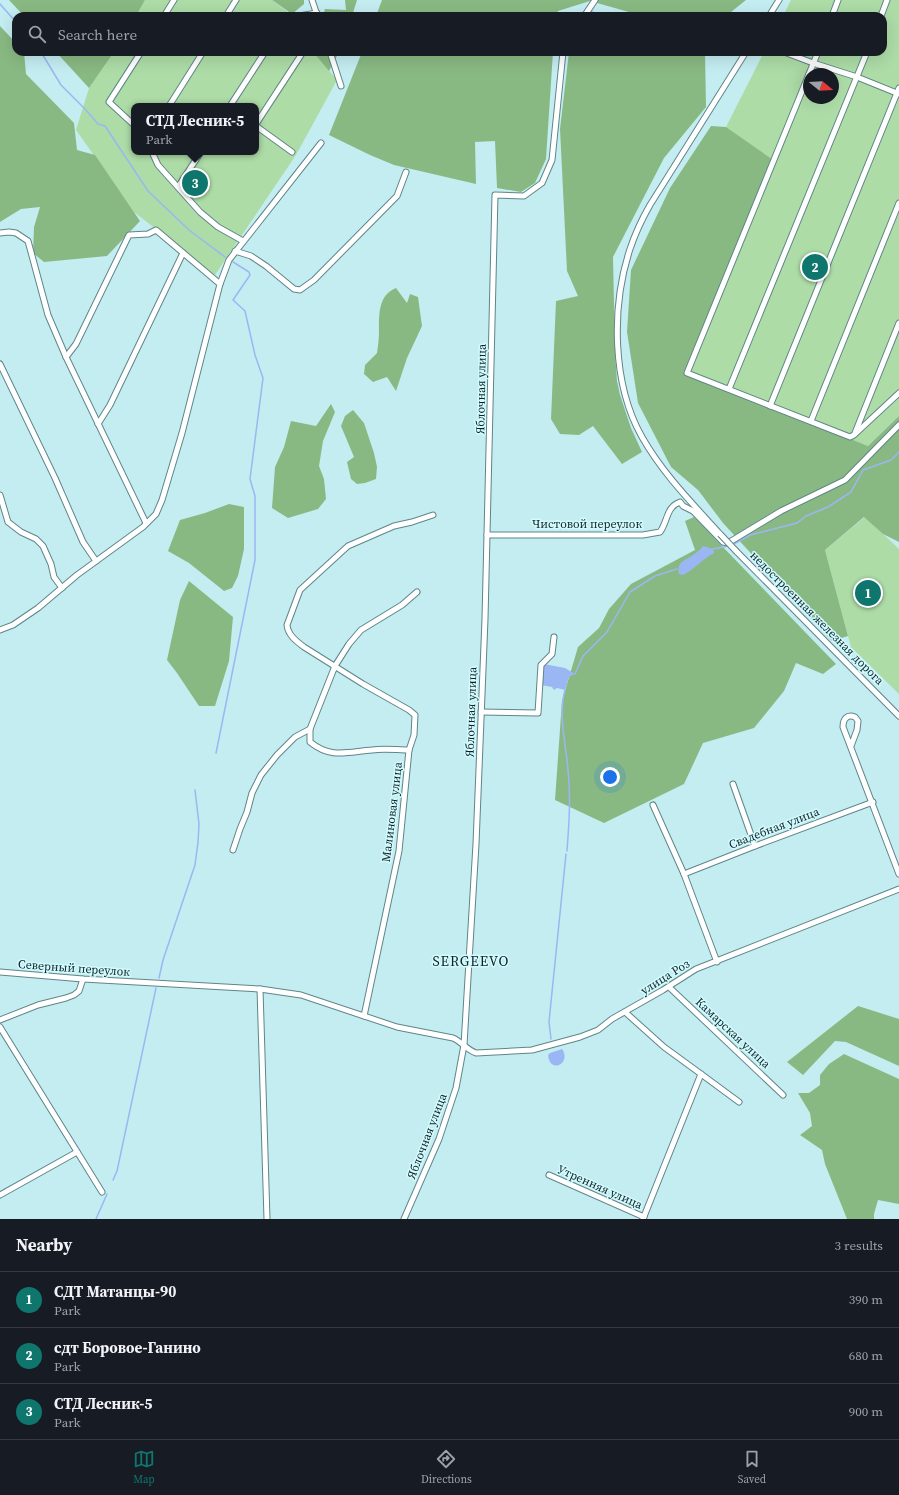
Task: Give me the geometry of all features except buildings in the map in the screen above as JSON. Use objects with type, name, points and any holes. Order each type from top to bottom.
[{"type":"street","points":[[166,12],[174,0]]},
{"type":"street","points":[[228,12],[236,0]]},
{"type":"street","points":[[312,0],[316,12]]},
{"type":"street","points":[[587,12],[595,0]]},
{"type":"street","points":[[772,12],[779,0]]},
{"type":"street","points":[[834,12],[838,0]]},
{"type":"street","points":[[882,12],[887,0]]},
{"type":"street","points":[[131,122],[109,102],[138,56]]},
{"type":"street","points":[[171,103],[200,56]]},
{"type":"street","points":[[232,103],[262,56]]},
{"type":"street","points":[[259,120],[300,56]]},
{"type":"street","points":[[331,56],[341,86]]},
{"type":"street","name":"Яблочная улица","points":[[404,1219],[439,1139],[456,1088],[464,1045],[476,844],[485,619],[495,195],[524,196],[542,183],[552,160],[563,56]]},
{"type":"street","name":"недостроенная железная дорога","points":[[743,56],[650,205],[638,228],[623,272],[619,295],[618,347],[624,389],[641,436],[659,464],[672,480],[737,552],[899,716]]},
{"type":"street","points":[[770,406],[898,91],[814,64],[794,56]]},
{"type":"street","points":[[812,68],[817,56]]},
{"type":"street","points":[[729,388],[865,56]]},
{"type":"street","points":[[803,89],[687,373],[850,436],[854,435],[899,393]]},
{"type":"street","points":[[259,127],[292,152]]},
{"type":"street","points":[[0,630],[13,625],[38,608],[77,574],[143,527],[156,514],[162,500],[182,434],[224,271],[235,251],[321,143]]},
{"type":"street","points":[[153,155],[158,165],[200,212],[218,227],[243,241]]},
{"type":"street","points":[[178,188],[199,155]]},
{"type":"street","points":[[235,251],[251,256],[266,266],[294,290],[300,290],[314,280],[396,196],[406,172]]},
{"type":"street","points":[[811,421],[899,203]]},
{"type":"street","points":[[66,357],[76,344],[129,235],[148,234],[156,230],[220,284]]},
{"type":"street","points":[[0,233],[16,233],[28,242],[48,315],[66,357],[146,523]]},
{"type":"street","points":[[98,424],[110,405],[183,254]]},
{"type":"street","points":[[854,435],[899,323]]},
{"type":"street","points":[[0,364],[55,478],[83,542],[96,561]]},
{"type":"street","name":"Чистовой переулок","points":[[487,535],[643,535],[660,532],[670,508],[674,504],[680,502],[683,506],[693,511],[723,542],[728,543],[781,512],[845,480],[899,425]]},
{"type":"street","points":[[0,495],[8,522],[21,532],[36,539],[43,546],[51,564],[54,577],[62,588]]},
{"type":"street","points":[[335,666],[304,647],[287,631],[287,625],[300,590],[348,546],[394,526],[412,522],[433,514]]},
{"type":"street","points":[[409,750],[373,749],[339,754],[318,748],[310,742],[310,728],[335,666],[349,644],[361,630],[402,605],[417,592]]},
{"type":"street","points":[[481,712],[538,713],[541,665],[552,654],[554,637]]},
{"type":"street","name":"Малиновая улица","points":[[335,666],[415,715],[414,735],[409,750],[399,851],[364,1016]]},
{"type":"street","points":[[851,746],[857,730],[858,721],[855,717],[850,716],[845,718],[843,723],[851,746],[873,802],[899,874]]},
{"type":"street","points":[[233,850],[247,812],[252,793],[261,775],[277,755],[295,737],[310,728]]},
{"type":"street","points":[[733,784],[755,846]]},
{"type":"street","name":"Свадебная улица","points":[[684,874],[873,802]]},
{"type":"street","points":[[653,805],[684,874],[717,962]]},
{"type":"street","name":"улица Роз","points":[[260,989],[301,995],[397,1027],[453,1038],[470,1051],[476,1053],[532,1050],[580,1038],[598,1030],[612,1019],[669,987],[696,969],[899,889]]},
{"type":"street","name":"Северный переулок","points":[[0,972],[83,980],[260,989]]},
{"type":"street","points":[[0,1020],[38,1005],[74,995],[79,991],[83,980]]},
{"type":"street","name":"Камарская улица","points":[[669,987],[783,1095]]},
{"type":"street","points":[[260,989],[267,1219]]},
{"type":"street","points":[[625,1012],[664,1047],[739,1102]]},
{"type":"street","points":[[0,1027],[102,1192]]},
{"type":"street","points":[[643,1218],[701,1074]]},
{"type":"street","points":[[0,1195],[77,1152]]},
{"type":"street","name":"Утренняя улица","points":[[549,1174],[643,1218]]},
{"type":"green space","points":[[9,0],[145,0],[138,12],[20,12]]},
{"type":"green space","points":[[145,0],[272,0],[288,12],[138,12]]},
{"type":"green space","points":[[272,0],[304,0],[304,4],[294,12],[289,12]]},
{"type":"green space","points":[[345,0],[357,0],[353,12],[324,12],[325,9],[346,10]]},
{"type":"green space","points":[[382,0],[746,0],[731,12],[629,12],[590,1],[558,12],[378,12]]},
{"type":"green space","points":[[791,0],[899,0],[899,416],[868,446],[685,373],[775,162],[726,127],[762,56],[887,56],[887,12],[785,12]]},
{"type":"green space","points":[[0,26],[12,39],[12,56],[24,56],[26,74],[74,123],[77,150],[95,155],[140,221],[107,256],[44,262],[33,253],[34,227],[40,207],[21,209],[0,222]]},
{"type":"green space","points":[[60,56],[111,56],[89,88]]},
{"type":"green space","points":[[111,56],[316,56],[337,80],[296,155],[215,275],[134,212],[76,130],[89,88]]},
{"type":"green space","points":[[316,56],[337,56],[329,71]]},
{"type":"green space","points":[[360,56],[553,56],[546,159],[535,183],[521,192],[497,188],[495,141],[475,142],[476,184],[394,165],[329,135]]},
{"type":"green space","points":[[569,56],[705,56],[706,107],[664,158],[613,257],[617,381],[631,428],[642,452],[622,464],[593,426],[579,435],[560,434],[551,419],[556,301],[578,296],[567,271],[560,129]]},
{"type":"green space","points":[[711,126],[726,127],[776,162],[685,372],[868,446],[899,416],[899,542],[883,534],[864,517],[825,550],[848,636],[832,641],[723,523],[698,490],[671,467],[638,403],[627,332],[631,270],[670,188]]},
{"type":"green space","points":[[396,288],[407,303],[410,294],[418,297],[422,326],[407,358],[396,391],[387,377],[373,382],[364,374],[365,365],[377,353],[379,319],[383,300],[390,291]]},
{"type":"green space","points":[[331,404],[335,412],[323,441],[319,466],[324,479],[326,499],[318,509],[288,518],[272,508],[275,467],[284,447],[291,421],[316,426]]},
{"type":"green space","points":[[353,410],[364,423],[377,467],[376,479],[357,484],[351,479],[347,462],[354,457],[341,426],[345,416]]},
{"type":"green space","points":[[229,504],[244,507],[244,549],[238,576],[232,588],[224,591],[189,563],[168,551],[180,520]]},
{"type":"green space","points":[[694,517],[836,664],[823,674],[796,663],[784,691],[754,728],[703,743],[684,784],[604,823],[555,800],[562,701],[578,647],[599,628],[609,609],[631,584],[695,550],[685,521]]},
{"type":"green space","points":[[865,517],[899,549],[899,694],[851,647],[825,550]]},
{"type":"green space","points":[[189,581],[233,617],[229,661],[215,706],[199,706],[167,660],[180,600]]},
{"type":"green space","points":[[858,1006],[899,1019],[899,1066],[846,1042],[835,1041],[803,1075],[787,1062]]},
{"type":"green space","points":[[844,1054],[899,1079],[899,1204],[878,1200],[874,1219],[847,1219],[825,1164],[822,1150],[800,1135],[812,1126],[810,1113],[798,1093],[809,1093],[820,1085],[820,1075],[829,1064]]},
{"type":"water","points":[[703,546],[713,549],[714,553],[687,573],[683,575],[679,574],[678,570],[681,563],[696,553]]},
{"type":"water","points":[[544,664],[565,668],[575,674],[569,677],[565,690],[557,688],[554,690],[552,687],[541,685]]},
{"type":"water","points":[[562,1049],[564,1059],[560,1065],[556,1066],[552,1064],[548,1055]]},
{"type":"waterway","points":[[0,4],[12,18]]},
{"type":"waterway","points":[[43,56],[61,85],[98,124],[105,126],[148,191],[189,230],[225,257]]},
{"type":"waterway","points":[[216,753],[255,560],[255,496],[250,479],[263,378],[255,355],[245,311],[233,300],[250,275],[249,272],[233,262]]},
{"type":"waterway","points":[[732,545],[750,535],[797,523],[806,516],[828,507],[851,492],[863,470],[891,460],[899,452]]},
{"type":"waterway","points":[[713,549],[729,546]]},
{"type":"waterway","points":[[575,674],[583,656],[607,632],[630,592],[655,576],[677,569]]},
{"type":"waterway","points":[[565,690],[562,720],[570,800],[567,851]]},
{"type":"waterway","points":[[159,978],[163,960],[195,865],[199,824],[195,790]]},
{"type":"waterway","points":[[551,1039],[549,1022],[566,854]]},
{"type":"waterway","points":[[113,1180],[117,1171],[156,988]]},
{"type":"waterway","points":[[96,1219],[107,1194]]},
{"type":"place","name":"СТД Лесник-5","points":[[195,183]]},
{"type":"place","name":"сдт Боровое-Ганино","points":[[815,267]]},
{"type":"place","name":"СДТ Матанцы-90","points":[[868,593]]},
{"type":"district","name":"SERGEEVO","points":[[471,961]]}]
